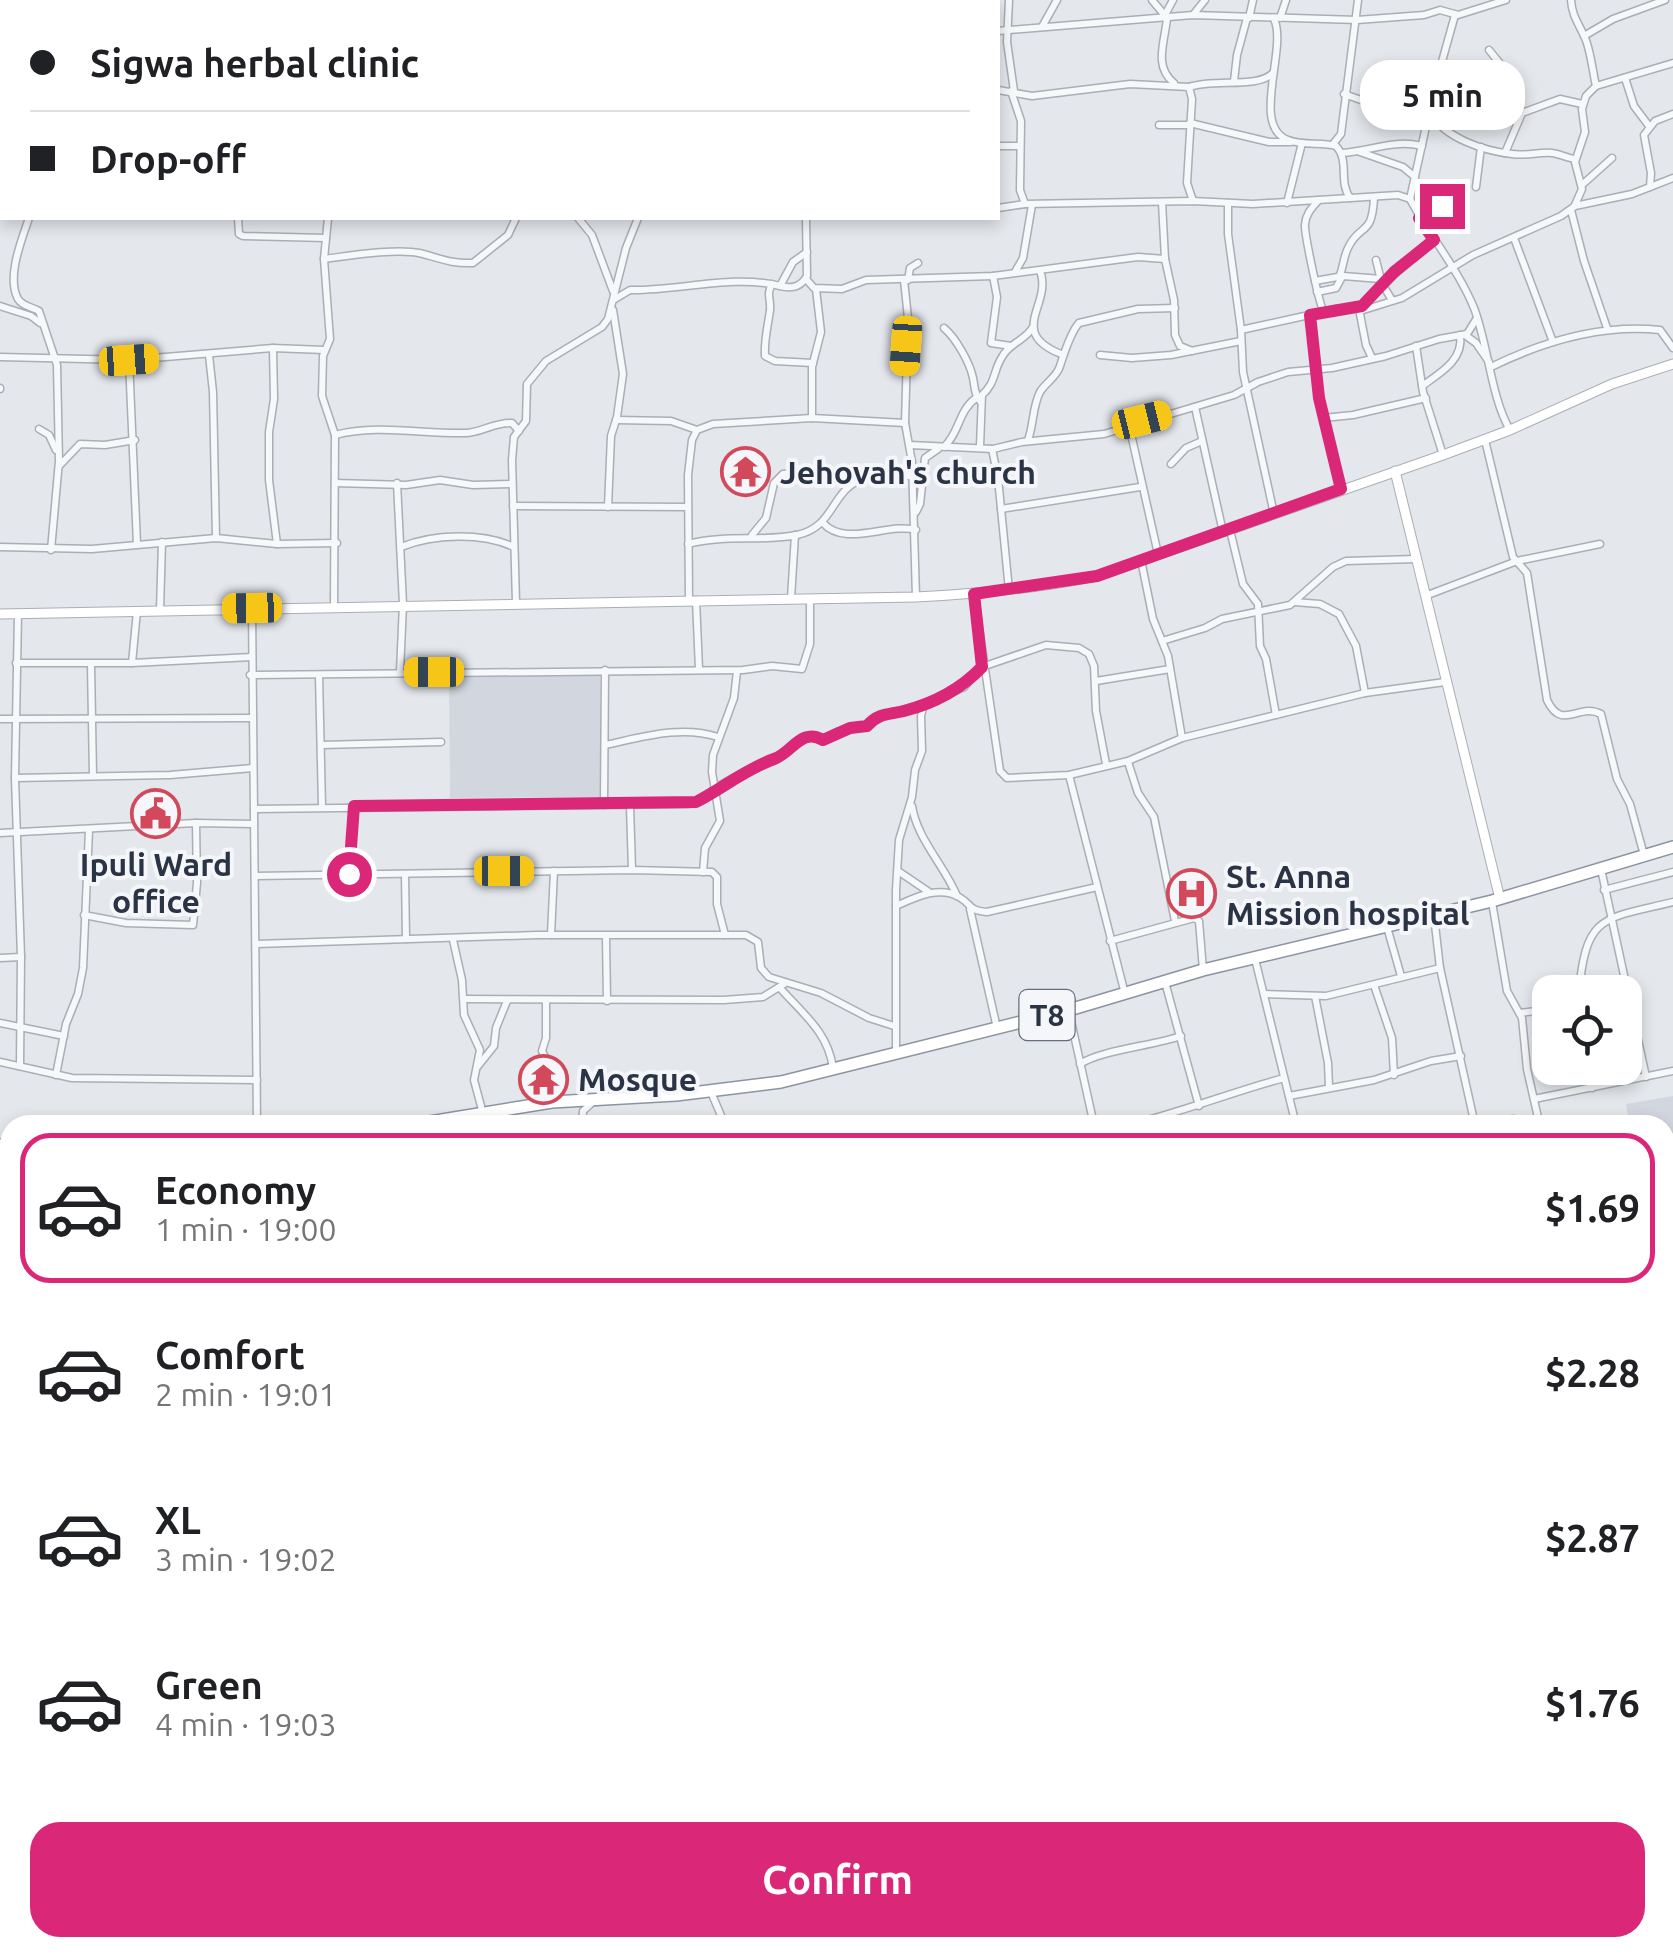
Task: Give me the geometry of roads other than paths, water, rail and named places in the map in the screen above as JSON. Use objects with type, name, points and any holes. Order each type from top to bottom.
[{"type":"highway","name":"T8","points":[[501,1115],[552,1102],[711,1092],[834,1070],[1069,1010],[1204,970],[1496,900],[1673,847]]},
{"type":"street","points":[[1010,0],[1007,30],[1013,91],[1021,121],[1020,190],[1029,205],[1023,258],[1014,273]]},
{"type":"street","points":[[1042,26],[1057,0]]},
{"type":"street","points":[[1152,0],[1166,17]]},
{"type":"street","points":[[1173,0],[1166,17],[1162,67],[1165,76],[1176,84]]},
{"type":"street","points":[[1193,15],[1205,0]]},
{"type":"street","points":[[1234,81],[1236,56],[1253,0]]},
{"type":"street","points":[[1286,0],[1277,19],[1280,36],[1273,72],[1272,120],[1280,135],[1298,142]]},
{"type":"street","points":[[1332,145],[1341,134],[1358,0]]},
{"type":"street","points":[[1000,31],[1193,15],[1356,20],[1424,15],[1440,10],[1455,15],[1506,0]]},
{"type":"street","points":[[1570,0],[1596,86]]},
{"type":"street","points":[[1584,36],[1613,19],[1665,0]]},
{"type":"street","points":[[1455,15],[1410,199],[1454,269],[1477,318],[1510,430]]},
{"type":"street","points":[[1489,50],[1506,71],[1514,94],[1516,120],[1505,153]]},
{"type":"street","points":[[1582,185],[1575,159],[1585,132],[1582,104],[1596,86],[1673,63]]},
{"type":"street","points":[[1000,90],[1032,96],[1130,84],[1262,82],[1273,72]]},
{"type":"street","points":[[1625,78],[1634,106],[1649,126]]},
{"type":"street","points":[[1189,86],[1187,183],[1193,201]]},
{"type":"street","points":[[1344,94],[1362,100]]},
{"type":"street","points":[[1516,120],[1526,110],[1556,100],[1582,104]]},
{"type":"street","points":[[1495,106],[1516,120]]},
{"type":"street","points":[[1429,111],[1446,130],[1482,146],[1505,153],[1549,153],[1575,159]]},
{"type":"street","points":[[1650,187],[1652,173],[1644,137],[1649,126],[1673,114]]},
{"type":"street","points":[[1159,126],[1190,124],[1269,142],[1332,145],[1342,153],[1392,142],[1422,146]]},
{"type":"street","points":[[1287,203],[1298,142]]},
{"type":"street","points":[[1000,146],[1020,146]]},
{"type":"street","points":[[1476,187],[1482,146]]},
{"type":"street","points":[[1359,152],[1404,167],[1415,177]]},
{"type":"street","points":[[1342,153],[1345,189],[1350,198]]},
{"type":"street","points":[[1607,328],[1584,262],[1573,208],[1582,185],[1612,158]]},
{"type":"street","points":[[1241,330],[1311,315],[1321,308],[1359,309],[1392,300],[1454,269],[1473,255],[1573,208],[1673,178]]},
{"type":"street","points":[[1187,183],[1166,202],[1164,259],[1177,339],[1192,352]]},
{"type":"street","points":[[1000,208],[1193,201],[1287,203],[1398,195],[1410,199]]},
{"type":"street","points":[[1419,218],[1440,208],[1444,196]]},
{"type":"street","points":[[1317,292],[1336,288],[1351,242],[1372,221],[1374,198]]},
{"type":"street","points":[[1318,201],[1308,214],[1305,237],[1321,308]]},
{"type":"street","points":[[1297,202],[1308,214]]},
{"type":"street","points":[[1228,203],[1228,234],[1247,389],[1274,514]]},
{"type":"street","points":[[28,220],[18,252],[16,294],[22,304],[40,311],[56,359],[59,465],[51,550]]},
{"type":"street","points":[[238,220],[239,234],[244,236],[326,238]]},
{"type":"street","points":[[328,220],[324,259],[330,329],[324,350],[322,401],[335,435],[334,606]]},
{"type":"street","points":[[324,259],[402,252],[420,253],[440,262],[474,263],[508,235],[515,220]]},
{"type":"street","points":[[580,220],[592,235],[613,300],[623,369],[611,436],[608,507]]},
{"type":"street","points":[[516,602],[510,484],[513,441],[526,421],[527,384],[569,345],[602,326],[637,220]]},
{"type":"street","points":[[806,220],[806,279],[816,289],[821,332],[813,363],[812,418]]},
{"type":"street","points":[[1514,238],[1553,342]]},
{"type":"street","points":[[1372,358],[1359,309],[1381,281],[1434,240]]},
{"type":"street","points":[[807,252],[796,257],[767,293],[770,308],[764,330],[765,356],[775,361],[813,363]]},
{"type":"street","points":[[816,289],[842,289],[861,280],[993,276],[1138,256],[1164,259]]},
{"type":"street","points":[[1376,260],[1381,281],[1392,300]]},
{"type":"street","points":[[916,596],[915,513],[905,423],[906,280],[910,268],[918,263]]},
{"type":"street","points":[[1039,270],[1043,289],[1032,316],[1033,327],[1046,348],[1061,354]]},
{"type":"street","points":[[993,276],[997,297],[991,343],[1012,346]]},
{"type":"street","points":[[1314,281],[1340,277],[1381,281]]},
{"type":"street","points":[[613,300],[630,290],[748,281],[795,286],[806,279]]},
{"type":"street","points":[[0,306],[42,324]]},
{"type":"street","points":[[1027,441],[1032,412],[1043,386],[1060,369],[1061,354],[1070,344],[1073,329],[1086,319],[1154,306],[1175,308]]},
{"type":"street","points":[[1311,315],[1314,370],[1341,489]]},
{"type":"street","points":[[1422,386],[1458,356],[1462,335],[1477,318]]},
{"type":"street","points":[[915,513],[920,504],[926,458],[956,433],[964,408],[979,400],[995,380],[1001,358],[1026,339],[1033,327]]},
{"type":"street","points":[[944,328],[956,341],[970,369],[979,400],[980,446]]},
{"type":"street","points":[[1490,365],[1607,328],[1623,332],[1660,330],[1673,348]]},
{"type":"street","points":[[910,444],[980,446],[992,450],[1027,441],[1097,435],[1247,389],[1288,372],[1372,358],[1462,335],[1476,343],[1490,365]]},
{"type":"street","points":[[1100,355],[1141,358],[1241,341]]},
{"type":"street","points":[[1416,346],[1422,386],[1443,455]]},
{"type":"street","points":[[0,357],[129,360],[274,348],[324,350]]},
{"type":"street","points":[[274,348],[269,480],[276,544]]},
{"type":"street","points":[[209,355],[216,538]]},
{"type":"street","points":[[129,360],[137,544]]},
{"type":"street","points":[[0,614],[916,596],[1009,590],[1097,576],[1485,440],[1612,384],[1673,364]]},
{"type":"street","points":[[1323,418],[1352,416],[1426,398]]},
{"type":"street","points":[[1195,406],[1226,531],[1243,584],[1256,598],[1260,613],[1260,646],[1276,715]]},
{"type":"street","points":[[698,668],[688,507],[692,440],[698,430],[713,424],[812,418],[905,423]]},
{"type":"street","points":[[616,420],[671,422],[698,430]]},
{"type":"street","points":[[335,435],[364,428],[404,433],[468,433],[503,422],[512,423],[519,430]]},
{"type":"street","points":[[1129,425],[1158,554]]},
{"type":"street","points":[[39,429],[49,435],[59,452]]},
{"type":"street","points":[[59,465],[80,444],[104,446],[135,440]]},
{"type":"street","points":[[1485,440],[1512,557],[1526,571],[1547,700],[1553,712],[1560,715],[1592,710],[1600,714],[1644,855]]},
{"type":"street","points":[[1170,464],[1186,448],[1202,441]]},
{"type":"street","points":[[992,450],[1009,590]]},
{"type":"street","points":[[1394,471],[1496,900],[1507,991],[1520,1013],[1537,1115]]},
{"type":"street","points":[[752,536],[766,518],[774,483],[784,474],[912,476]]},
{"type":"street","points":[[688,544],[795,535],[824,524],[843,490],[863,478]]},
{"type":"street","points":[[397,482],[403,604],[400,672]]},
{"type":"street","points":[[335,484],[510,484]]},
{"type":"street","points":[[1001,509],[1140,487]]},
{"type":"street","points":[[513,506],[688,507]]},
{"type":"street","points":[[824,524],[834,532],[871,533],[908,527],[916,530]]},
{"type":"street","points":[[792,598],[795,535]]},
{"type":"street","points":[[0,547],[51,550],[216,538],[276,544],[337,543]]},
{"type":"street","points":[[401,547],[421,541],[481,538],[514,546]]},
{"type":"street","points":[[160,610],[162,542]]},
{"type":"street","points":[[1424,596],[1516,561],[1600,544]]},
{"type":"street","points":[[1294,602],[1341,562],[1416,559]]},
{"type":"street","points":[[1141,560],[1153,619],[1170,669],[1182,738]]},
{"type":"street","points":[[974,594],[1001,774],[1010,778],[1070,774],[1128,761],[1182,738],[1365,693],[1445,682]]},
{"type":"street","points":[[250,675],[803,668],[810,639],[810,598]]},
{"type":"street","points":[[1162,641],[1222,619],[1294,602],[1320,604],[1339,614],[1356,646],[1365,693]]},
{"type":"street","points":[[252,608],[257,1115]]},
{"type":"street","points":[[132,663],[137,610]]},
{"type":"street","points":[[18,613],[14,720],[20,1066]]},
{"type":"street","points":[[254,809],[689,804],[743,776],[759,762],[778,757],[804,738],[816,736],[823,740],[850,728],[868,726],[876,717],[924,704],[964,687],[982,667],[1046,644],[1079,648],[1089,654],[1106,764]]},
{"type":"street","points":[[16,663],[252,657]]},
{"type":"street","points":[[91,664],[93,776]]},
{"type":"street","points":[[1096,681],[1170,669]]},
{"type":"street","points":[[604,805],[605,670]]},
{"type":"street","points":[[703,872],[704,848],[720,820],[712,772],[718,737],[734,698],[736,670]]},
{"type":"street","points":[[319,676],[322,807]]},
{"type":"street","points":[[924,704],[923,744],[914,770],[912,799],[916,824],[947,872],[957,896],[970,909],[997,1028]]},
{"type":"street","points":[[0,719],[252,718]]},
{"type":"street","points":[[605,745],[668,732],[702,732],[718,737]]},
{"type":"street","points":[[320,745],[441,742]]},
{"type":"street","points":[[1128,761],[1138,792],[1154,817],[1176,921]]},
{"type":"street","points":[[15,778],[170,775],[254,768]]},
{"type":"street","points":[[1070,774],[1125,994]]},
{"type":"street","points":[[896,1053],[897,871],[901,832],[912,799]]},
{"type":"street","points":[[349,874],[354,806]]},
{"type":"street","points":[[630,806],[632,870]]},
{"type":"street","points":[[0,834],[196,823],[254,824]]},
{"type":"street","points":[[84,916],[139,924],[195,924],[196,823]]},
{"type":"street","points":[[56,1075],[81,981],[89,830]]},
{"type":"street","points":[[1600,868],[1646,1077]]},
{"type":"street","points":[[551,936],[554,871]]},
{"type":"street","points":[[897,871],[930,893]]},
{"type":"street","points":[[255,876],[712,872],[717,877],[717,904],[725,935]]},
{"type":"street","points":[[1604,890],[1673,872]]},
{"type":"street","points":[[405,875],[406,939]]},
{"type":"street","points":[[970,909],[1002,910],[1097,887]]},
{"type":"street","points":[[896,906],[930,893],[957,896]]},
{"type":"street","points":[[1582,975],[1586,946],[1595,929],[1609,918],[1673,902]]},
{"type":"street","points":[[1433,913],[1440,968],[1474,1115]]},
{"type":"street","points":[[1110,941],[1192,918],[1199,921],[1204,970]]},
{"type":"street","points":[[1387,926],[1402,976]]},
{"type":"street","points":[[256,944],[551,936],[754,938],[763,972],[782,986],[819,1029],[834,1070]]},
{"type":"street","points":[[606,936],[607,1001]]},
{"type":"street","points":[[453,940],[466,1020],[480,1050],[474,1080],[484,1115]]},
{"type":"street","points":[[0,958],[20,957]]},
{"type":"street","points":[[1255,959],[1294,1115]]},
{"type":"street","points":[[1264,994],[1314,996],[1440,968]]},
{"type":"street","points":[[1165,981],[1199,1106]]},
{"type":"street","points":[[1374,984],[1392,1038],[1394,1075]]},
{"type":"street","points":[[464,999],[736,1000],[763,996],[782,986],[804,987],[894,1026]]},
{"type":"street","points":[[1314,996],[1329,1087]]},
{"type":"street","points":[[546,1000],[542,1051],[551,1069],[552,1102]]},
{"type":"street","points":[[476,1068],[494,1046],[506,1001]]},
{"type":"street","points":[[1069,1010],[1092,1115]]},
{"type":"street","points":[[1520,1013],[1532,1011]]},
{"type":"street","points":[[0,1023],[64,1036]]},
{"type":"street","points":[[1080,1064],[1096,1056],[1144,1048],[1181,1036]]},
{"type":"street","points":[[1290,1096],[1394,1075],[1461,1056]]},
{"type":"street","points":[[0,1062],[56,1075],[126,1080],[257,1080]]},
{"type":"street","points":[[1534,1099],[1673,1071]]},
{"type":"street","points":[[1166,1115],[1284,1078]]},
{"type":"street","points":[[711,1092],[721,1115]]},
{"type":"street","points":[[583,1115],[596,1098]]},
{"type":"place","name":"Jehovah's church","points":[[745,472]]},
{"type":"place","name":"Ipuli Ward office","points":[[156,814]]},
{"type":"place","name":"St. Anna Mission hospital","points":[[1191,894]]},
{"type":"place","name":"Mosque","points":[[543,1079]]}]
